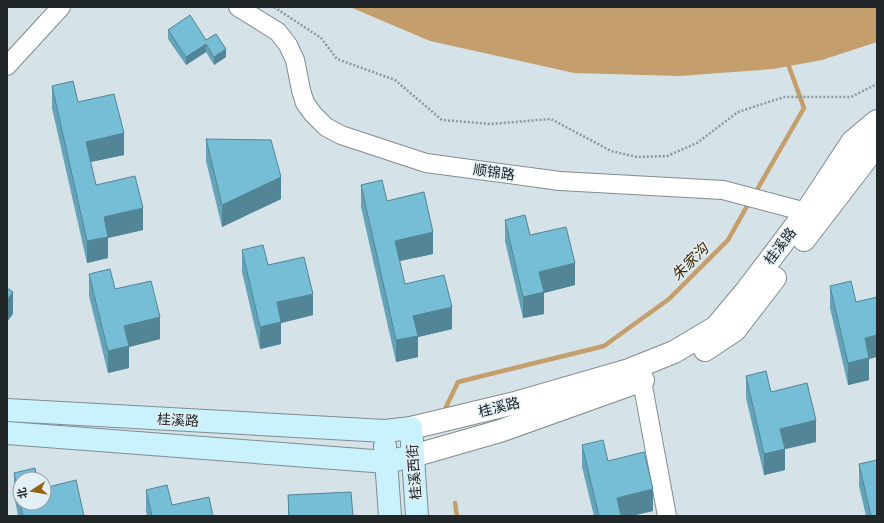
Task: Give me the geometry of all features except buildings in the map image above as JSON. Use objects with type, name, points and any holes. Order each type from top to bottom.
[{"type":"main road","name":"桂溪路","points":[[7,410],[385,431],[411,428]]},
{"type":"main road","name":"桂溪西街","points":[[411,428],[417,516]]},
{"type":"main road","name":"桂溪西街","points":[[385,431],[390,516]]},
{"type":"main road","name":"桂溪路","points":[[7,433],[386,462],[413,456]]},
{"type":"street","points":[[7,66],[61,7]]},
{"type":"street","name":"顺锦路","points":[[238,7],[278,32],[288,45],[296,60],[301,90],[305,103],[313,114],[326,127],[341,135],[426,163],[560,181],[724,190],[813,215]]},
{"type":"street","name":"桂溪路","points":[[413,456],[500,431],[642,380],[691,359],[735,330],[813,215],[852,142],[877,121]]},
{"type":"street","name":"桂溪路","points":[[411,428],[511,404],[629,370],[674,352],[716,327],[813,215],[877,145]]},
{"type":"street","points":[[642,380],[667,516]]},
{"type":"path","points":[[274,7],[321,38],[337,59],[395,80],[442,120],[490,124],[551,120],[611,151],[637,157],[667,156],[697,143],[738,112],[784,97],[851,97],[877,84]]},
{"type":"shaded area","points":[[350,7],[877,7],[877,42],[822,60],[773,69],[679,76],[574,73],[430,41]]},
{"type":"waterway","name":"朱家沟","points":[[754,195],[804,108],[787,61]]},
{"type":"waterway","name":"朱家沟","points":[[446,407],[458,382],[604,346],[669,299],[728,240],[750,201]]},
{"type":"waterway","name":"朱家沟","points":[[455,503],[457,516]]}]
